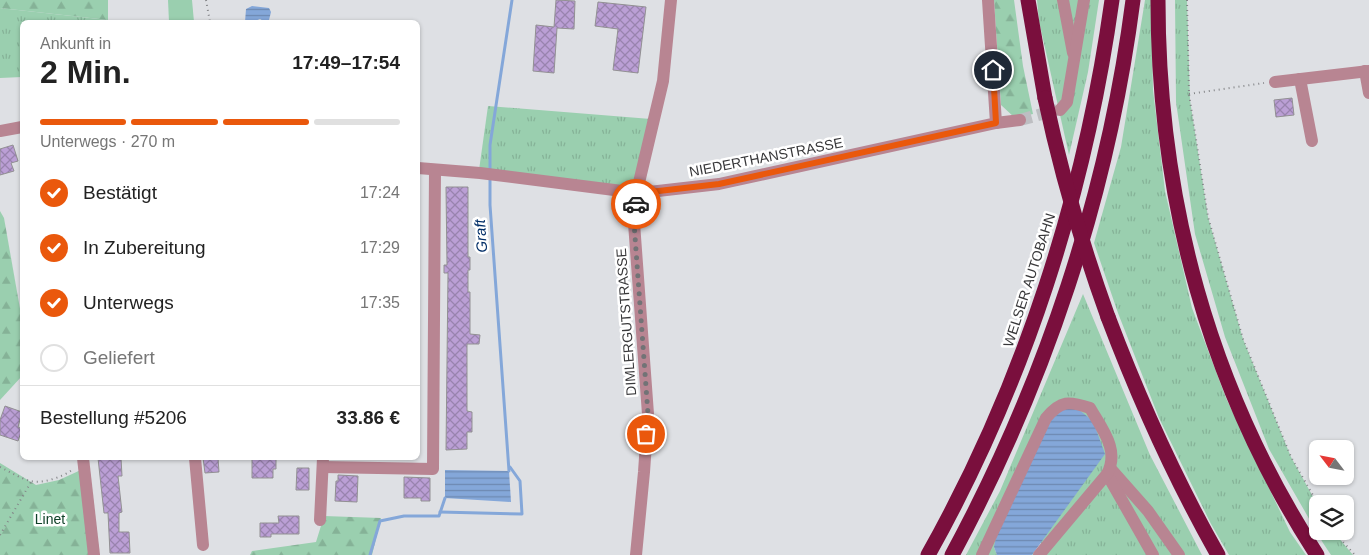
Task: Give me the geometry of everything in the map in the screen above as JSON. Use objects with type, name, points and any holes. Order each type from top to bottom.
[{"type":"highway","points":[[1028,0],[1045,98],[1075,219],[1108,317],[1128,371],[1155,432],[1218,555]]},
{"type":"highway","name":"WELSER AUTOBAHN","points":[[928,555],[977,460],[1009,387],[1058,249],[1081,163],[1096,94],[1112,0]]},
{"type":"highway","points":[[952,555],[999,461],[1026,400],[1069,284],[1108,142],[1120,86],[1134,0]]},
{"type":"highway","points":[[1158,0],[1161,80],[1168,150],[1178,212],[1203,314],[1234,398],[1253,442],[1284,503],[1316,555]]},
{"type":"street","name":"DIMLERGUTSTRASSE","points":[[636,555],[648,414],[634,223],[637,191],[663,81],[671,0]]},
{"type":"street","points":[[988,0],[996,123]]},
{"type":"street","points":[[1063,0],[1075,62]]},
{"type":"street","points":[[1060,110],[1067,102],[1084,0]]},
{"type":"street","points":[[1275,82],[1367,71],[1369,93]]},
{"type":"street","points":[[1300,79],[1312,141]]},
{"type":"street","name":"NIEDERTHANSTRASSE","points":[[420,168],[480,173],[622,191],[650,192],[719,184],[996,123],[1020,120]]},
{"type":"street","points":[[0,131],[20,127]]},
{"type":"street","points":[[320,520],[323,462],[432,469],[435,171]]},
{"type":"street","points":[[982,555],[1046,418],[1056,406],[1072,402],[1090,408],[1111,446],[1109,471],[1153,555]]},
{"type":"street","points":[[83,460],[94,555]]},
{"type":"street","points":[[195,460],[203,545]]},
{"type":"street","points":[[1039,555],[1109,471]]},
{"type":"street","points":[[1109,471],[1124,481],[1179,555]]},
{"type":"path","points":[[206,0],[210,20]]},
{"type":"path","points":[[1186,0],[1189,94],[1208,217],[1243,339],[1291,457],[1313,495]]},
{"type":"path","points":[[1189,94],[1275,82]]},
{"type":"path","points":[[0,467],[31,482],[66,474],[83,460]]},
{"type":"path","points":[[0,535],[31,482]]},
{"type":"path","points":[[1340,540],[1355,555]]},
{"type":"green space","points":[[0,0],[108,0],[108,20],[0,8]]},
{"type":"green space","points":[[168,0],[192,0],[194,20],[169,20]]},
{"type":"green space","points":[[994,0],[1014,0],[1023,66],[1033,114],[1015,118],[1001,105]]},
{"type":"green space","points":[[1037,0],[1099,0],[1088,72],[1069,155],[1039,21]]},
{"type":"green space","points":[[1145,0],[1151,0],[1153,90],[1165,191],[1192,308],[1226,398],[1290,532],[1306,555],[1229,555],[1211,524],[1159,418],[1118,313],[1094,243],[1121,147]]},
{"type":"green space","points":[[1175,0],[1187,0],[1190,100],[1208,217],[1243,339],[1291,457],[1312,495],[1309,495],[1309,519],[1269,449],[1225,337],[1195,234],[1176,102]]},
{"type":"green space","points":[[0,8],[108,20],[20,20],[20,77],[0,78]]},
{"type":"green space","points":[[488,106],[651,119],[632,187],[479,170]]},
{"type":"green space","points":[[0,211],[4,218],[20,309],[20,378],[0,400]]},
{"type":"green space","points":[[1083,294],[1150,455],[1202,555],[1032,555],[1042,543],[994,547],[997,555],[966,555],[1000,491]]},
{"type":"green space","name":"Linet","points":[[0,463],[36,485],[59,480],[83,469],[90,555],[0,555]]},
{"type":"green space","points":[[324,516],[381,518],[372,555],[250,555],[252,551],[316,542]]},
{"type":"green space","points":[[1321,540],[1340,540],[1353,555],[1331,555]]},
{"type":"water","points":[[252,6],[269,8],[271,12],[269,20],[245,20],[246,9]]},
{"type":"water","points":[[1063,409],[1078,409],[1093,421],[1105,454],[1032,555],[997,555],[994,547],[996,537],[1050,421]]},
{"type":"water","points":[[445,470],[509,471],[511,502],[445,498]]},
{"type":"building","points":[[556,0],[575,1],[574,29],[557,28],[554,73],[533,71],[536,25],[554,27]]},
{"type":"building","points":[[598,2],[646,7],[638,73],[613,70],[618,29],[595,26]]},
{"type":"building","points":[[1292,98],[1294,115],[1276,117],[1274,100]]},
{"type":"building","points":[[13,145],[18,161],[11,163],[14,171],[0,175],[0,149]]},
{"type":"building","points":[[446,187],[468,187],[470,334],[480,335],[479,344],[467,344],[467,411],[472,412],[472,432],[467,432],[467,449],[446,450],[448,273],[444,273],[444,265],[447,265]]},
{"type":"building","points":[[5,406],[20,411],[18,427],[20,428],[20,435],[18,441],[0,435],[0,420]]},
{"type":"building","points":[[98,460],[121,460],[122,476],[118,476],[122,512],[119,513],[119,532],[129,532],[130,553],[110,553],[108,513],[104,513]]},
{"type":"building","points":[[203,460],[218,460],[219,472],[205,473]]},
{"type":"building","points":[[252,460],[276,460],[273,478],[252,478]]},
{"type":"building","points":[[297,468],[309,468],[309,490],[296,490]]},
{"type":"building","points":[[338,475],[358,476],[357,502],[335,501]]},
{"type":"building","points":[[404,477],[430,478],[430,501],[421,501],[421,498],[404,498]]},
{"type":"building","points":[[278,516],[299,516],[299,534],[271,534],[271,537],[260,537],[260,523],[279,523]]},
{"type":"waterway","name":"Graft","points":[[490,172],[490,145],[512,0]]},
{"type":"waterway","name":"Graft","points":[[490,178],[490,205],[509,471]]},
{"type":"waterway","points":[[440,512],[522,514],[520,481],[510,467]]},
{"type":"waterway","points":[[370,555],[380,521],[404,516],[439,516],[445,498]]},
{"type":"tunnel","points":[[1020,120],[1057,110]]},
{"type":"way so far","points":[[636,204],[634,223],[648,414],[646,434]]},
{"type":"route","points":[[636,204],[637,191],[650,192],[719,184],[996,123],[993,70]]}]
